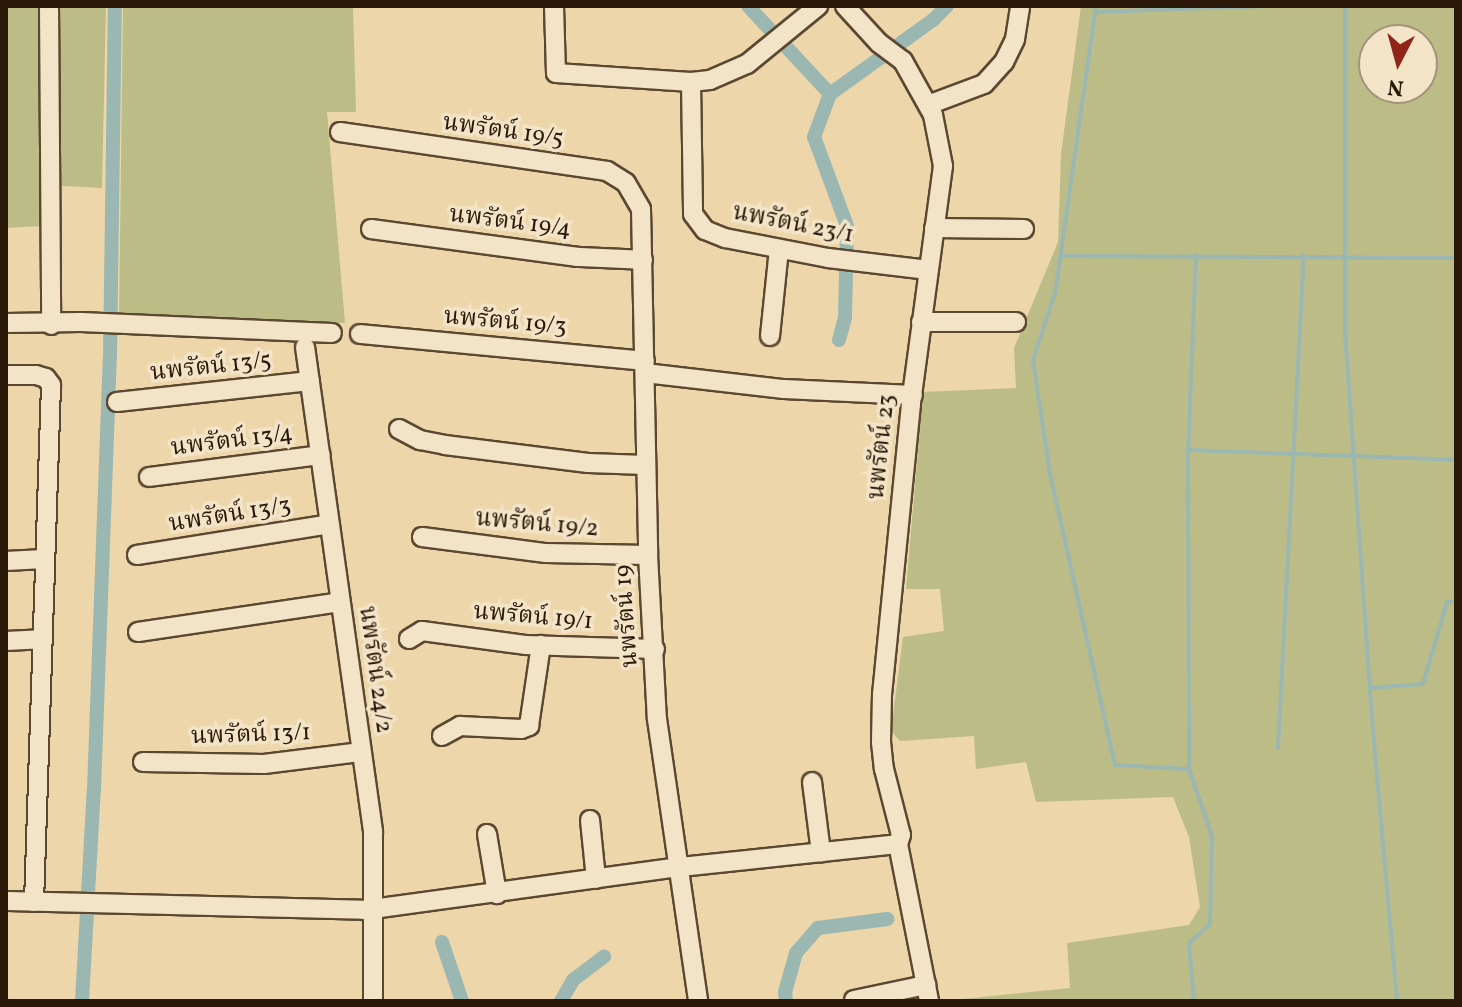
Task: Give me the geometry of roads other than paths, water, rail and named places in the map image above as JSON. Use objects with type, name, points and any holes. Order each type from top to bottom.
[{"type":"street","points":[[49,6],[51,325]]},
{"type":"street","points":[[554,6],[556,73],[691,82],[730,72],[763,54],[818,6]]},
{"type":"street","name":"นพรัตน์ 23","points":[[845,6],[879,43],[903,61],[933,115],[943,166],[921,322],[882,694],[884,769],[901,835],[898,844],[927,993]]},
{"type":"street","points":[[928,105],[984,84],[1004,62],[1015,39],[1020,6]]},
{"type":"street","name":"นพรัตน์ 23/1","points":[[691,82],[693,214],[705,230],[725,238],[828,258],[928,270]]},
{"type":"street","name":"นพรัตน์ 19/5","points":[[340,132],[607,171],[626,183],[641,209]]},
{"type":"street","name":"นพรัตน์ 19","points":[[641,209],[648,555],[659,738],[698,1001]]},
{"type":"street","points":[[934,228],[1024,229]]},
{"type":"street","name":"นพรัตน์ 19/4","points":[[371,229],[578,257],[643,260]]},
{"type":"street","points":[[770,336],[779,249]]},
{"type":"street","points":[[6,323],[51,325],[81,322],[332,333]]},
{"type":"street","points":[[921,322],[1016,322]]},
{"type":"street","name":"นพรัตน์ 19/3","points":[[360,334],[645,367],[784,389],[913,395]]},
{"type":"street","name":"นพรัตน์ 24/2","points":[[305,347],[373,831],[373,1001]]},
{"type":"street","points":[[6,375],[36,375],[46,378],[51,385],[34,902]]},
{"type":"street","name":"นพรัตน์ 13/5","points":[[117,402],[310,381]]},
{"type":"street","points":[[399,429],[420,440],[445,445],[588,463],[646,465]]},
{"type":"street","name":"นพรัตน์ 13/4","points":[[149,477],[321,455]]},
{"type":"street","name":"นพรัตน์ 13/3","points":[[137,555],[330,524]]},
{"type":"street","name":"นพรัตน์ 19/2","points":[[422,537],[546,553],[648,555]]},
{"type":"street","points":[[6,561],[44,559]]},
{"type":"street","points":[[138,632],[340,602]]},
{"type":"street","name":"นพรัตน์ 19/1","points":[[409,639],[422,631],[541,645],[655,649]]},
{"type":"street","points":[[6,641],[41,639]]},
{"type":"street","points":[[442,736],[449,729],[460,726],[521,729],[529,726],[541,645]]},
{"type":"street","name":"นพรัตน์ 13/1","points":[[143,762],[264,764],[361,752]]},
{"type":"street","points":[[812,782],[821,852]]},
{"type":"street","points":[[590,820],[596,879]]},
{"type":"street","points":[[487,834],[497,894]]},
{"type":"street","points":[[6,901],[101,906],[372,909],[680,867],[898,844]]},
{"type":"street","points":[[854,1000],[927,993]]},
{"type":"waterway","points":[[82,1001],[94,789],[110,356],[115,6]]},
{"type":"waterway","points":[[748,6],[830,94]]},
{"type":"waterway","points":[[839,340],[845,317],[847,226],[814,137],[830,94],[933,20],[947,6]]},
{"type":"waterway","points":[[1096,6],[1055,293],[1033,360],[1050,474],[1115,765],[1189,769],[1212,836],[1210,924],[1189,943],[1194,1001]]},
{"type":"waterway","points":[[1096,12],[1267,6]]},
{"type":"waterway","points":[[1345,6],[1345,332],[1372,720],[1397,1001]]},
{"type":"waterway","points":[[1196,255],[1188,450],[1456,460]]},
{"type":"waterway","points":[[1278,748],[1304,255]]},
{"type":"waterway","points":[[1060,256],[1456,258]]},
{"type":"waterway","points":[[1188,450],[1189,769]]},
{"type":"waterway","points":[[1370,688],[1423,684],[1447,602],[1456,601]]},
{"type":"waterway","points":[[786,1001],[785,992],[796,953],[818,928],[887,919]]},
{"type":"waterway","points":[[442,942],[462,1001]]},
{"type":"waterway","points":[[561,1001],[573,980],[604,957]]}]
